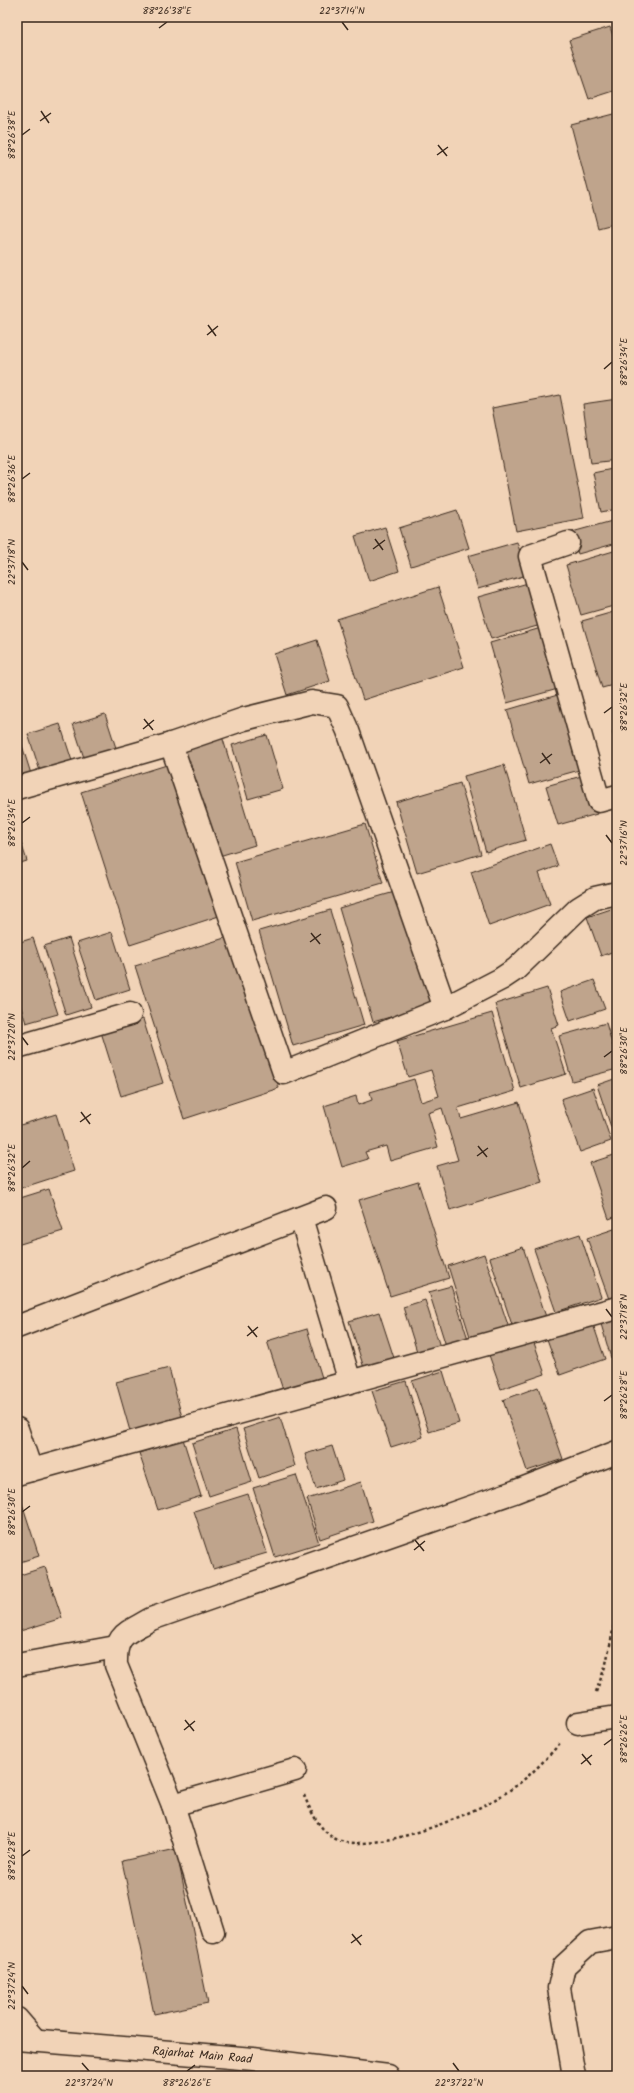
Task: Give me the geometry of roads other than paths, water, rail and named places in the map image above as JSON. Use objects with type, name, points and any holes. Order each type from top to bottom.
[{"type":"street","points":[[568,543],[530,556],[599,801],[617,796]]},
{"type":"street","points":[[17,788],[171,744],[244,719],[312,702],[337,706],[348,731],[445,1008]]},
{"type":"street","points":[[171,744],[284,1073],[445,1008],[501,979],[516,969],[579,908],[595,898],[617,893]]},
{"type":"street","points":[[17,1047],[130,1014]]},
{"type":"street","points":[[17,1327],[326,1208]]},
{"type":"street","points":[[300,1218],[350,1382]]},
{"type":"street","points":[[17,1429],[24,1472],[617,1308]]},
{"type":"street","points":[[213,1932],[173,1805],[116,1665],[116,1647],[122,1636],[151,1619],[514,1492],[617,1452]]},
{"type":"street","points":[[17,1666],[116,1647]]},
{"type":"street","points":[[578,1723],[617,1717]]},
{"type":"street","points":[[173,1805],[295,1770]]},
{"type":"street","points":[[574,2076],[559,1988],[564,1966],[590,1942],[617,1937]]},
{"type":"street","points":[[17,2019],[27,2040]]},
{"type":"street","name":"Rajarhat Main Road","points":[[27,2040],[253,2059],[388,2076]]}]
